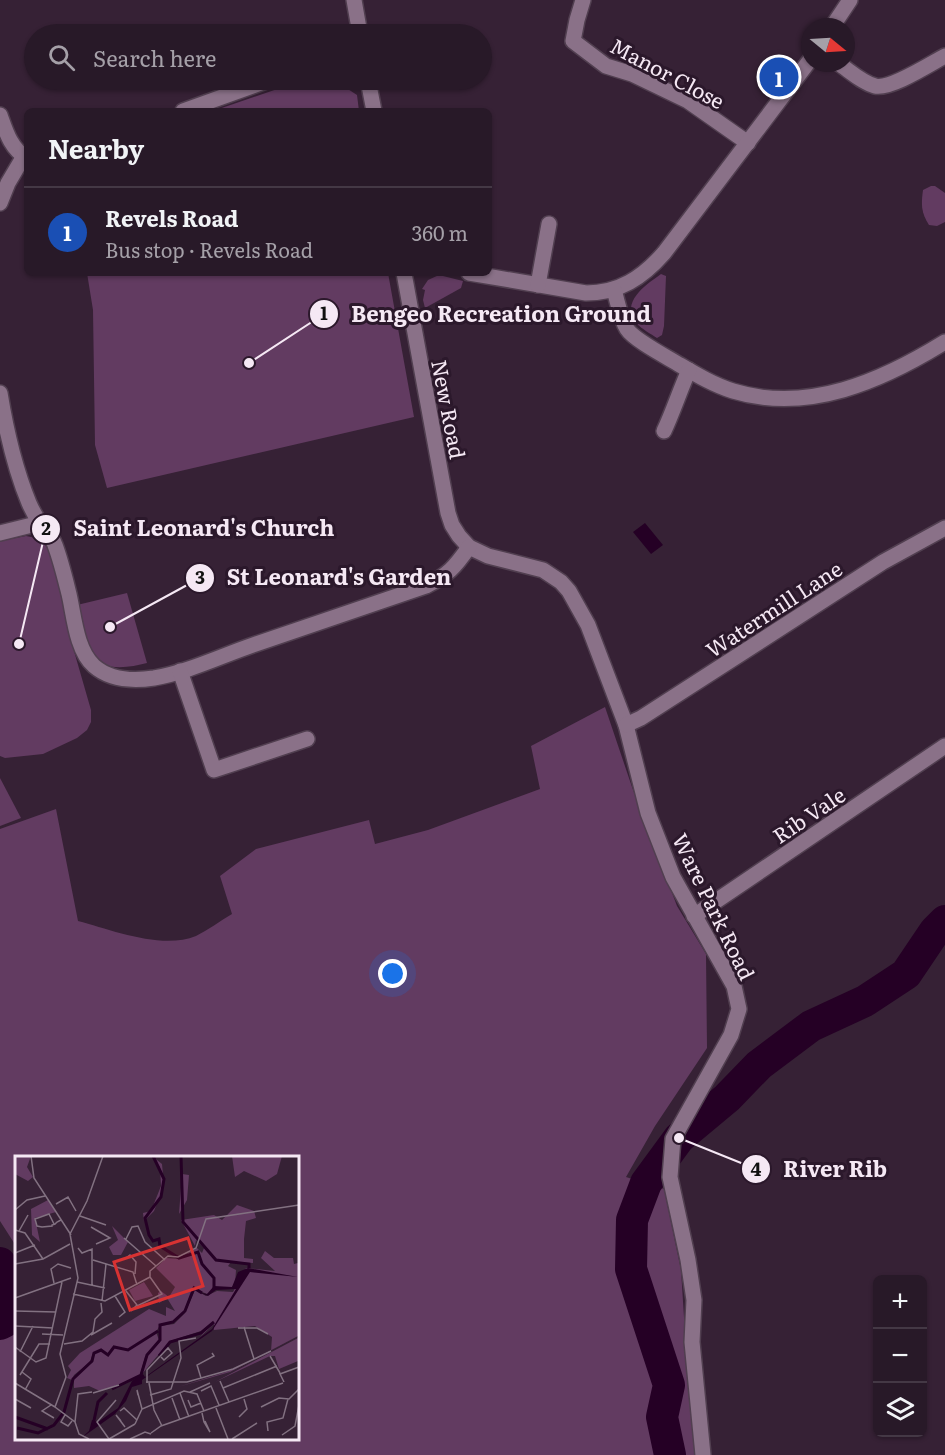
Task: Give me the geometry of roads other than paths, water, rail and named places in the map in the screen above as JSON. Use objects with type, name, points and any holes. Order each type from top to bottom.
[{"type":"street","points":[[354,0],[358,24]]},
{"type":"street","name":"Manor Close","points":[[583,0],[573,41],[606,66],[632,74],[688,102],[748,143]]},
{"type":"street","points":[[838,18],[850,0]]},
{"type":"street","points":[[850,72],[864,82],[880,87],[888,86],[945,56]]},
{"type":"street","points":[[487,276],[586,293],[614,290],[630,282],[653,266],[801,72]]},
{"type":"street","points":[[191,108],[241,90]]},
{"type":"street","points":[[370,90],[373,108]]},
{"type":"street","points":[[0,115],[12,146],[24,156]]},
{"type":"street","points":[[0,203],[8,183],[24,159]]},
{"type":"street","points":[[538,285],[549,224]]},
{"type":"street","name":"New Road","points":[[405,276],[448,513],[452,525],[469,547]]},
{"type":"street","points":[[614,290],[628,332],[716,385],[754,396],[804,398],[861,385],[910,364],[945,342]]},
{"type":"street","points":[[664,431],[689,370]]},
{"type":"street","points":[[0,393],[5,422],[22,485],[40,523],[55,544],[84,653],[93,665],[110,675],[130,680],[154,678],[180,671],[426,586],[447,574],[469,547]]},
{"type":"street","points":[[0,533],[40,523]]},
{"type":"street","name":"Watermill Lane","points":[[626,725],[641,718],[883,562],[945,528]]},
{"type":"street","name":"Ware Park Road","points":[[469,547],[488,556],[543,570],[561,582],[569,591],[588,625],[626,725],[648,813],[673,877],[734,986],[739,1009],[731,1035],[673,1139],[670,1177],[694,1300],[692,1342],[703,1455]]},
{"type":"street","points":[[180,671],[214,770],[307,739]]},
{"type":"street","name":"Rib Vale","points":[[694,916],[945,746]]},
{"type":"waterway","points":[[670,1455],[662,1417],[669,1385],[631,1269],[632,1220],[646,1183],[679,1138],[727,1098],[759,1065],[811,1026],[865,1001],[906,974],[935,931],[945,921]]},
{"type":"waterway","points":[[0,1263],[6,1271],[13,1295],[4,1322],[0,1324]]},
{"type":"place","name":"Revels Road","points":[[779,77]]},
{"type":"place","name":"Bengeo Recreation Ground","points":[[249,363]]},
{"type":"place","name":"St Leonard's Garden","points":[[110,627]]},
{"type":"place","name":"Saint Leonard's Church","points":[[19,644]]},
{"type":"place","name":"River Rib","points":[[679,1138]]}]
